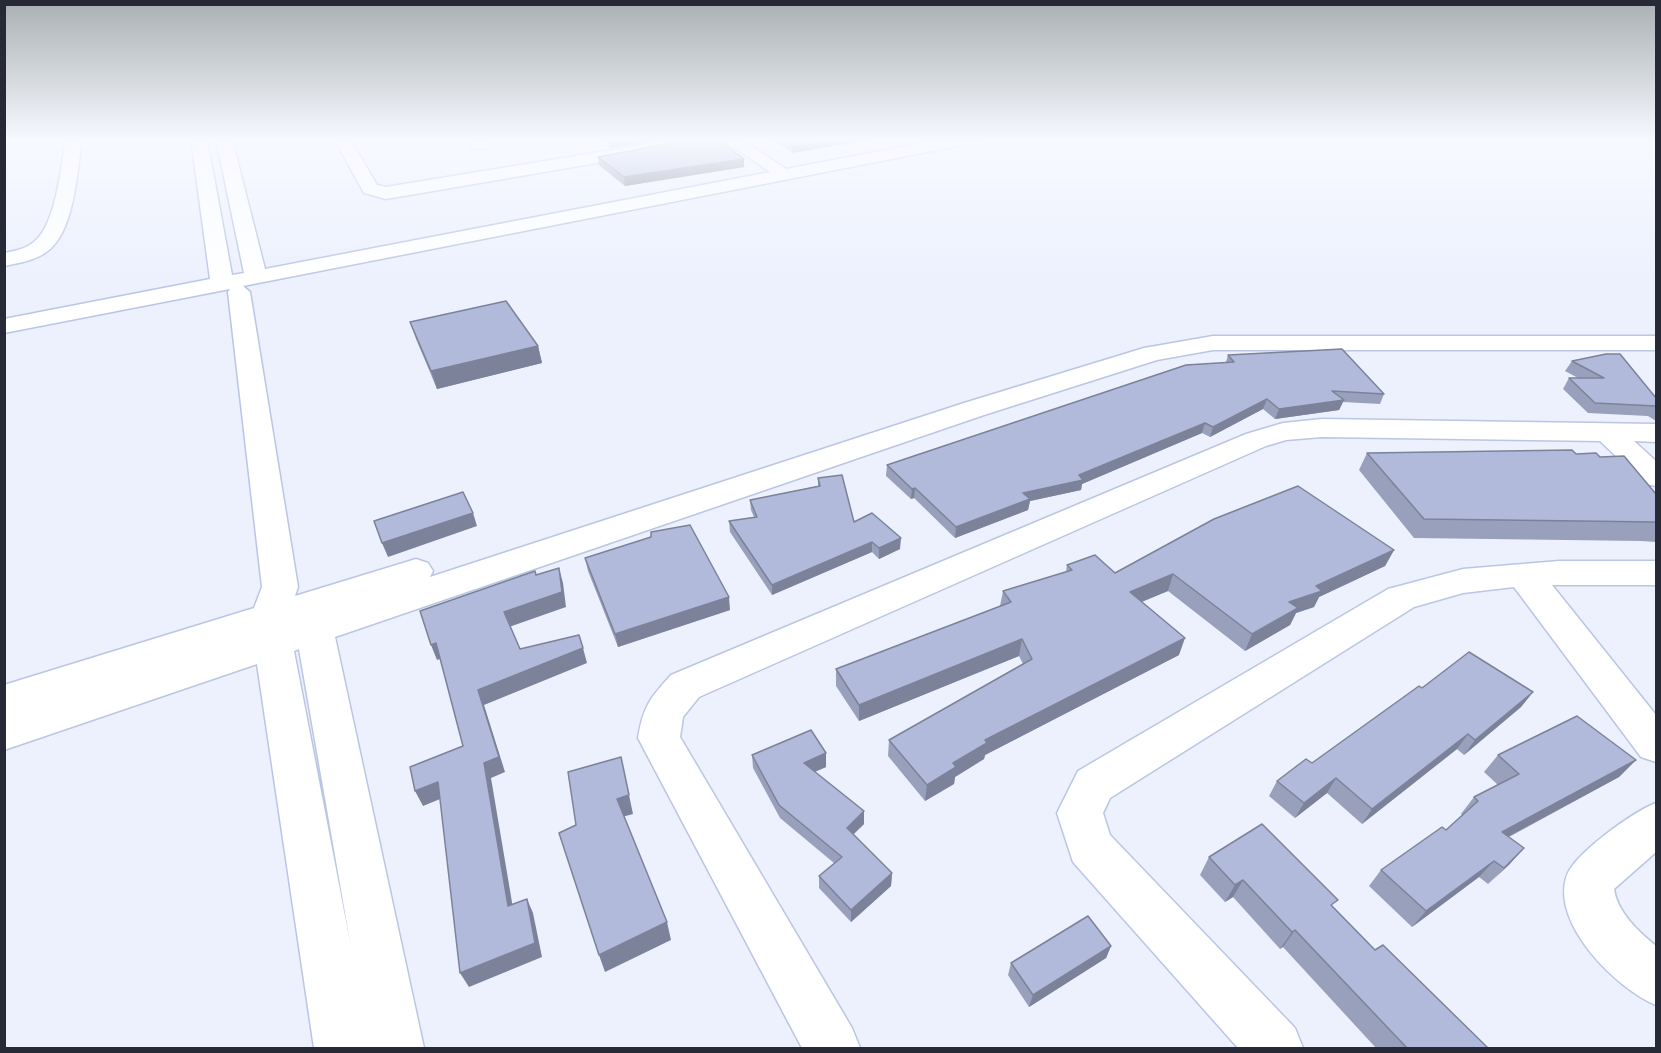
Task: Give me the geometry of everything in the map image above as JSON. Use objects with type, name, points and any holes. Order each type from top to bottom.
[{"type":"street","points":[[4,260],[27,254],[48,240],[59,215],[64,188]]},
{"type":"street","points":[[223,188],[206,191],[238,280]]},
{"type":"street","points":[[235,188],[238,280],[288,617],[342,1048]]},
{"type":"street","points":[[370,188],[389,200],[451,188]]},
{"type":"street","points":[[4,316],[238,280],[684,188]]},
{"type":"street","points":[[4,326],[701,188]]},
{"type":"street","points":[[4,701],[288,617],[1153,353],[1213,343],[1419,335],[1656,330]]},
{"type":"street","points":[[1419,335],[1656,343]]},
{"type":"street","points":[[832,1048],[659,738],[663,712],[684,686],[1256,440],[1283,432],[1322,428],[1656,433]]},
{"type":"street","points":[[1608,433],[1656,477]]},
{"type":"street","points":[[1275,1048],[1090,847],[1080,813],[1094,785],[1401,598],[1433,586],[1524,575],[1656,573]]},
{"type":"street","points":[[1524,575],[1656,745]]},
{"type":"street","points":[[4,733],[288,617]]},
{"type":"street","points":[[288,617],[396,1048]]},
{"type":"street","points":[[1656,824],[1589,880],[1592,912],[1626,954],[1656,979]]},
{"type":"building","points":[[506,301],[538,346],[431,371],[410,322]]},
{"type":"building","points":[[1342,349],[1384,394],[1332,391],[1344,400],[1279,409],[1267,399],[1213,427],[1205,423],[1079,475],[1083,480],[1023,493],[1030,499],[956,527],[887,465],[1186,365],[1234,362],[1228,355]]},
{"type":"building","points":[[1606,354],[1620,354],[1656,398],[1656,406],[1595,403],[1569,378],[1604,378],[1572,361]]},
{"type":"building","points":[[1572,450],[1576,454],[1596,453],[1600,457],[1624,456],[1656,494],[1656,522],[1424,519],[1367,453]]},
{"type":"building","points":[[842,475],[854,522],[872,513],[901,538],[879,548],[872,542],[772,585],[729,521],[757,517],[750,500],[820,486],[818,478]]},
{"type":"building","points":[[1298,486],[1394,550],[1316,586],[1322,591],[1289,602],[1298,608],[1252,634],[1173,574],[1130,592],[1185,638],[985,740],[987,743],[953,763],[956,767],[927,785],[889,740],[1032,659],[1022,639],[859,705],[836,669],[1011,602],[1003,591],[1072,570],[1067,565],[1095,555],[1115,573],[1214,519]]},
{"type":"building","points":[[463,492],[473,513],[382,543],[374,521]]},
{"type":"building","points":[[690,525],[729,597],[615,634],[585,558],[651,537],[651,532]]},
{"type":"building","points":[[559,568],[562,592],[504,612],[520,649],[579,635],[583,648],[478,690],[499,757],[484,763],[508,906],[527,899],[535,943],[460,973],[438,782],[415,791],[410,767],[463,746],[436,643],[431,645],[420,611],[535,571],[536,575]]},
{"type":"building","points":[[1469,652],[1533,692],[1475,740],[1468,734],[1372,809],[1336,778],[1304,803],[1277,781],[1306,759],[1312,763],[1419,686],[1422,688]]},
{"type":"building","points":[[1577,716],[1636,760],[1502,832],[1524,848],[1504,868],[1494,861],[1426,911],[1381,870],[1442,827],[1446,830],[1478,801],[1474,797],[1519,774],[1498,755]]},
{"type":"building","points":[[811,730],[826,753],[804,763],[864,811],[847,828],[892,873],[851,910],[819,876],[842,857],[779,805],[752,755]]},
{"type":"building","points":[[621,757],[629,795],[617,799],[667,922],[599,955],[559,833],[576,825],[568,772]]},
{"type":"building","points":[[1262,824],[1338,900],[1331,905],[1375,950],[1383,945],[1488,1048],[1407,1048],[1295,930],[1292,932],[1243,880],[1235,885],[1209,857]]},
{"type":"building","points":[[1088,916],[1111,946],[1033,995],[1011,963]]}]
